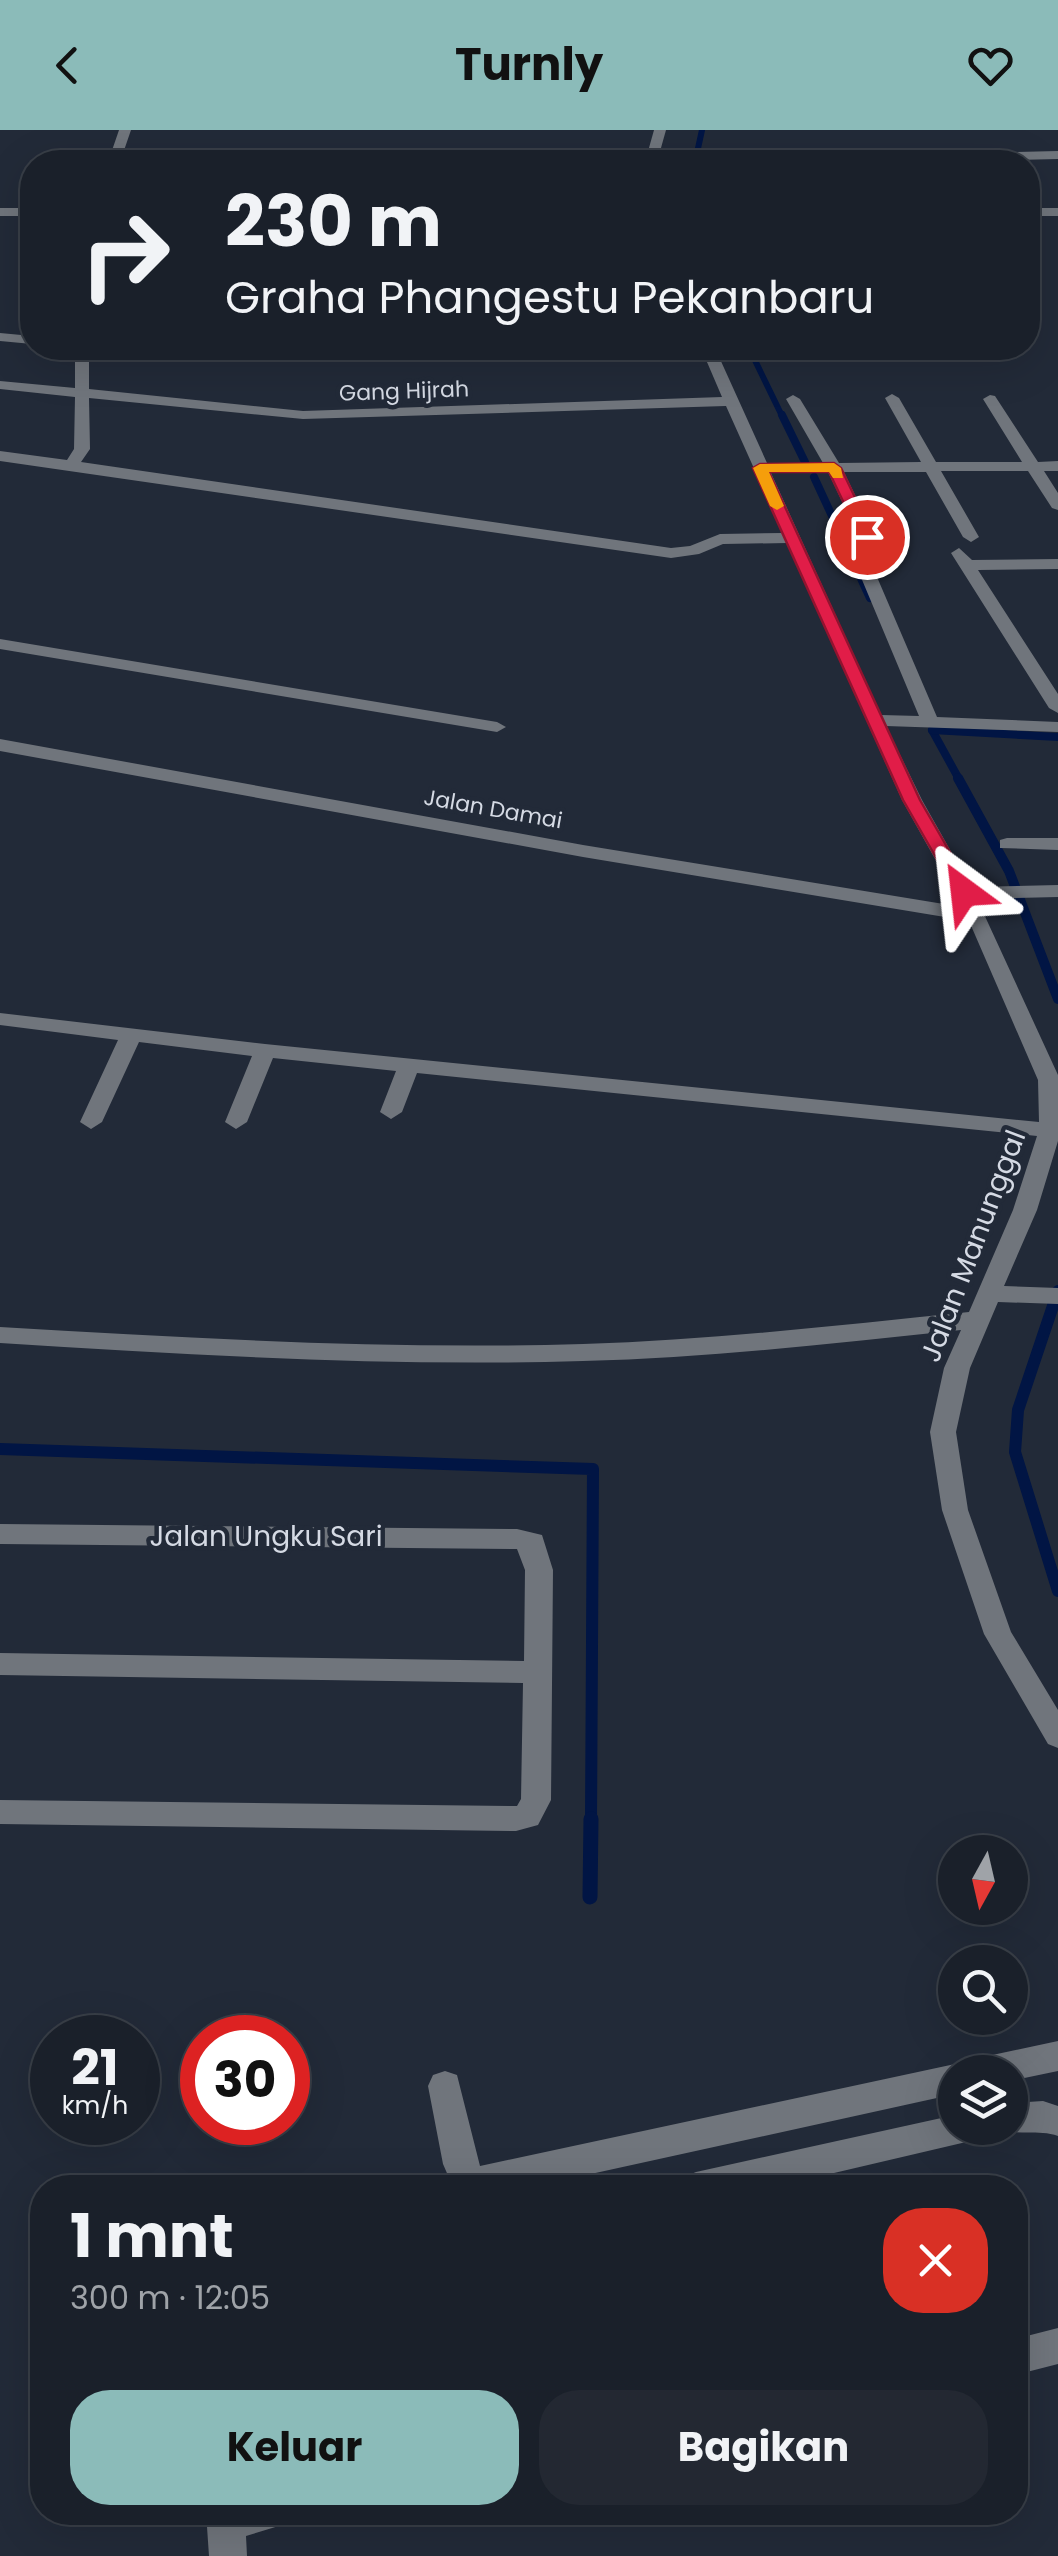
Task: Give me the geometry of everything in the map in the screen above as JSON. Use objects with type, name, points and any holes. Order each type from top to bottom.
[{"type":"street","points":[[70,465],[82,449],[82,360]]},
{"type":"street","name":"Jalan Manunggal","points":[[713,360],[912,800],[970,892],[1032,1033],[1048,1080],[1050,1130],[995,1294],[975,1320],[957,1368],[943,1432],[955,1510],[998,1634],[1058,1736]]},
{"type":"street","name":"Gang Hijrah","points":[[0,385],[81,396],[348,416],[729,401]]},
{"type":"street","points":[[892,398],[971,537]]},
{"type":"street","points":[[793,399],[867,537]]},
{"type":"street","points":[[990,399],[1058,504]]},
{"type":"street","points":[[0,456],[671,553],[693,552],[720,540],[791,538]]},
{"type":"street","points":[[760,468],[1058,466]]},
{"type":"street","points":[[1058,564],[963,559],[1058,708]]},
{"type":"street","points":[[863,563],[930,721]]},
{"type":"street","points":[[0,644],[497,727]]},
{"type":"street","points":[[877,720],[1058,727]]},
{"type":"street","name":"Jalan Damai","points":[[0,745],[583,850],[978,916]]},
{"type":"street","points":[[1007,844],[1058,844]]},
{"type":"street","points":[[970,892],[1058,890]]},
{"type":"street","points":[[0,1020],[1050,1130]]},
{"type":"street","points":[[91,1122],[132,1033]]},
{"type":"street","points":[[236,1122],[265,1050]]},
{"type":"street","points":[[391,1112],[408,1065]]},
{"type":"street","points":[[995,1294],[1058,1296]]},
{"type":"street","points":[[0,1335],[178,1346],[530,1354],[731,1344],[975,1320]]},
{"type":"street","name":"Jalan Ungku Sari","points":[[0,1534],[277,1534],[532,1542],[539,1570],[535,1672]]},
{"type":"street","points":[[0,1664],[535,1672],[536,1800],[527,1816],[516,1820],[0,1812]]},
{"type":"street","points":[[1028,2062],[1058,2056]]},
{"type":"street","points":[[511,2175],[938,2083]]},
{"type":"street","points":[[444,2086],[465,2175]]},
{"type":"street","points":[[1028,2117],[1058,2121]]},
{"type":"street","points":[[755,2175],[938,2134]]},
{"type":"street","points":[[1028,2354],[1058,2346]]},
{"type":"waterway","points":[[698,150],[702,130]]},
{"type":"waterway","points":[[755,360],[783,418]]},
{"type":"waterway","points":[[782,415],[805,462]]},
{"type":"waterway","points":[[814,477],[870,598]]},
{"type":"waterway","points":[[960,781],[932,730],[1058,737]]},
{"type":"waterway","points":[[958,778],[1009,871],[1058,999]]},
{"type":"waterway","points":[[1058,1291],[1018,1410],[1015,1452],[1058,1591]]},
{"type":"waterway","points":[[0,1449],[593,1469],[591,1821]]},
{"type":"waterway","points":[[590,1897],[591,1819]]},
{"type":"slow traffic","points":[[777,506],[760,468],[834,468],[838,475]]},
{"type":"route","points":[[867,537],[834,468],[760,468],[912,800],[964,892]]}]
